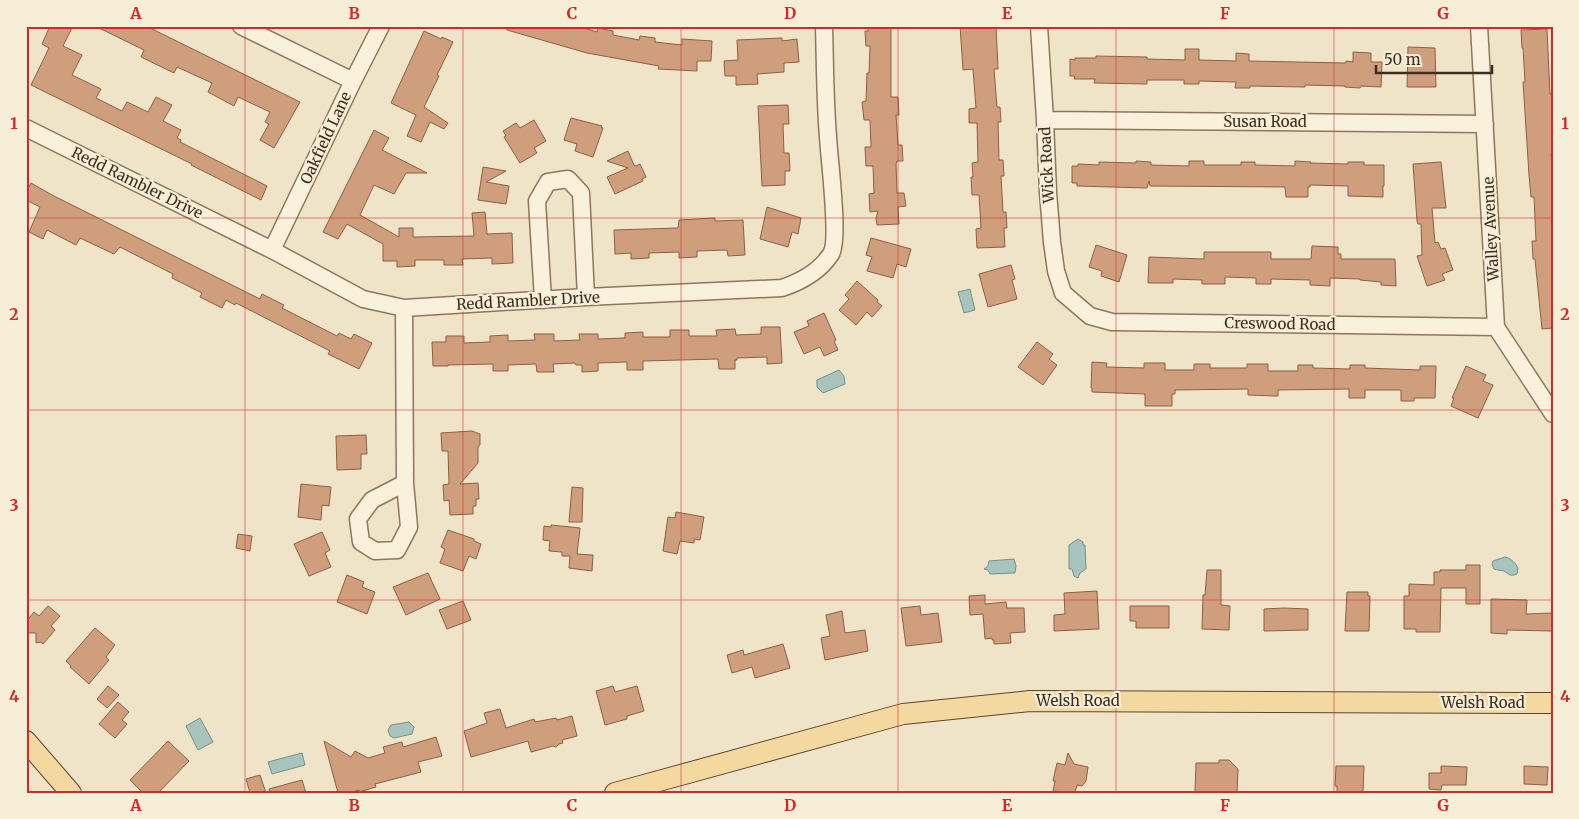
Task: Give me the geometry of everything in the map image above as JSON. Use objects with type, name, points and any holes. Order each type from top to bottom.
[{"type":"main road","name":"Welsh Road","points":[[616,793],[903,714],[1030,701],[1553,703]]},
{"type":"main road","points":[[26,741],[71,793]]},
{"type":"street","points":[[241,26],[352,82]]},
{"type":"street","name":"Oakfield Lane","points":[[272,250],[352,82],[381,26]]},
{"type":"street","name":"Redd Rambler Drive","points":[[26,128],[272,250],[363,299],[404,308],[782,288],[796,283],[815,271],[832,253],[835,227],[828,135],[824,26]]},
{"type":"street","name":"Wick Road","points":[[1038,26],[1052,242],[1056,271],[1063,293],[1070,299]]},
{"type":"street","name":"Walley Avenue","points":[[1480,26],[1496,327]]},
{"type":"street","name":"Susan Road","points":[[1045,120],[1485,124]]},
{"type":"street","points":[[543,300],[537,201],[548,182],[568,178],[581,193],[586,297]]},
{"type":"street","name":"Creswood Road","points":[[1070,299],[1090,316],[1112,322],[1496,327]]},
{"type":"street","points":[[404,308],[406,483]]},
{"type":"street","points":[[1496,327],[1553,414]]},
{"type":"water","points":[[970,289],[975,310],[964,313],[958,292]]},
{"type":"water","points":[[839,370],[844,376],[845,384],[823,393],[817,387],[817,380]]},
{"type":"water","points":[[1078,539],[1085,545],[1086,569],[1080,573],[1078,578],[1074,576],[1072,569],[1069,569],[1069,545]]},
{"type":"water","points":[[1505,557],[1516,565],[1518,568],[1517,574],[1511,575],[1494,569],[1493,561]]},
{"type":"water","points":[[1014,559],[1015,573],[990,574],[988,570],[984,569],[988,566],[989,561]]},
{"type":"water","points":[[200,718],[213,742],[198,750],[186,726]]},
{"type":"water","points":[[409,722],[414,727],[412,734],[394,738],[390,736],[388,730],[391,725]]},
{"type":"water","points":[[302,753],[305,765],[272,774],[268,762]]},
{"type":"building","points":[[50,26],[73,26],[63,46],[82,55],[72,75],[101,89],[96,98],[122,111],[127,102],[148,112],[156,97],[172,105],[163,121],[181,130],[177,138],[181,140],[180,142],[267,186],[261,200],[31,85],[49,48],[42,44]]},
{"type":"building","points":[[95,26],[146,26],[300,102],[274,148],[260,140],[269,124],[265,122],[270,112],[238,97],[234,106],[208,92],[212,83],[177,67],[174,73],[141,57],[144,50]]},
{"type":"building","points":[[507,26],[577,26],[597,32],[598,28],[613,31],[613,35],[639,40],[640,36],[655,38],[655,42],[682,45],[682,39],[712,41],[711,61],[697,61],[697,71],[658,69],[659,66],[587,53],[507,30]]},
{"type":"building","points":[[868,26],[891,26],[891,97],[898,97],[899,115],[896,115],[898,145],[902,145],[903,161],[897,161],[896,164],[897,193],[904,193],[906,206],[898,207],[899,224],[877,225],[878,211],[870,212],[869,194],[874,193],[873,166],[866,166],[865,147],[871,147],[870,120],[864,120],[862,102],[866,101],[867,73],[869,73],[870,46],[866,46],[865,31],[868,31]]},
{"type":"building","points":[[960,26],[996,26],[998,69],[994,69],[997,107],[1000,107],[1001,122],[998,122],[999,160],[1003,160],[1004,176],[1001,176],[1003,212],[1006,212],[1007,228],[1004,228],[1005,247],[977,248],[976,229],[981,228],[979,195],[972,195],[971,177],[973,177],[972,163],[978,162],[977,123],[969,123],[969,109],[976,108],[973,69],[963,70]]},
{"type":"building","points":[[1547,29],[1550,94],[1553,94],[1553,154],[1551,154],[1553,178],[1553,328],[1542,329],[1535,259],[1533,259],[1532,241],[1536,241],[1534,197],[1531,197],[1529,175],[1521,30]]},
{"type":"building","points":[[424,31],[453,42],[424,107],[448,123],[444,129],[430,122],[421,142],[407,136],[416,115],[391,103]]},
{"type":"building","points":[[782,38],[782,41],[797,39],[799,62],[784,63],[784,72],[757,74],[758,84],[736,85],[736,76],[725,76],[724,61],[738,60],[737,40]]},
{"type":"building","points":[[1408,47],[1435,48],[1436,87],[1407,87]]},
{"type":"building","points":[[1185,49],[1199,49],[1199,60],[1236,61],[1236,53],[1249,54],[1249,61],[1346,63],[1346,61],[1353,62],[1353,52],[1371,53],[1371,62],[1382,62],[1381,87],[1361,86],[1360,88],[1305,85],[1305,87],[1250,86],[1250,88],[1235,88],[1236,82],[1199,81],[1199,84],[1184,84],[1184,80],[1147,80],[1147,84],[1094,83],[1095,79],[1074,79],[1075,76],[1070,76],[1070,59],[1096,58],[1096,56],[1185,60]]},
{"type":"building","points":[[788,105],[789,124],[783,124],[784,153],[789,153],[790,171],[785,171],[785,185],[762,186],[758,106]]},
{"type":"building","points":[[571,118],[602,126],[603,128],[593,157],[575,151],[577,144],[564,140]]},
{"type":"building","points":[[534,120],[546,141],[534,148],[537,153],[520,163],[504,137],[506,136],[503,131],[516,123],[520,128]]},
{"type":"building","points":[[374,130],[389,138],[382,150],[427,173],[406,173],[394,194],[374,185],[360,215],[399,237],[399,228],[413,228],[413,237],[474,236],[472,213],[485,212],[487,234],[512,233],[513,263],[492,264],[492,258],[462,259],[463,265],[444,265],[444,260],[415,260],[415,266],[397,267],[397,261],[383,261],[383,244],[347,224],[338,239],[323,232]]},
{"type":"building","points":[[628,151],[634,165],[640,164],[646,177],[642,179],[643,181],[615,194],[607,177],[628,168],[607,161]]},
{"type":"building","points":[[1136,161],[1151,162],[1151,165],[1189,166],[1189,161],[1204,161],[1204,165],[1241,165],[1241,162],[1255,162],[1255,165],[1295,166],[1295,161],[1348,164],[1348,162],[1364,162],[1364,165],[1384,165],[1383,197],[1348,196],[1348,186],[1310,185],[1308,187],[1308,197],[1286,197],[1285,187],[1150,186],[1149,181],[1147,188],[1077,186],[1077,183],[1072,183],[1072,166],[1078,166],[1078,164],[1099,165],[1099,162],[1136,163]]},
{"type":"building","points":[[1441,162],[1446,208],[1432,208],[1435,243],[1438,242],[1441,249],[1445,248],[1453,270],[1442,274],[1445,280],[1427,286],[1417,256],[1422,255],[1421,224],[1418,224],[1417,221],[1413,164]]},
{"type":"building","points":[[483,167],[506,171],[486,182],[509,186],[506,204],[478,200]]},
{"type":"building","points":[[31,183],[260,299],[262,294],[284,305],[282,308],[337,336],[339,333],[351,339],[354,334],[372,343],[359,369],[328,354],[330,351],[236,303],[235,305],[226,300],[222,308],[200,297],[202,293],[172,278],[173,274],[120,247],[114,254],[80,238],[76,245],[47,230],[43,239],[29,232],[40,207],[26,200],[26,192]]},
{"type":"building","points":[[767,207],[801,218],[798,234],[792,232],[788,247],[760,239]]},
{"type":"building","points":[[715,218],[715,221],[743,220],[745,255],[728,256],[727,250],[697,251],[697,257],[679,258],[679,252],[649,253],[649,258],[631,259],[631,253],[615,254],[614,230],[678,228],[679,220]]},
{"type":"building","points":[[871,238],[911,249],[906,267],[897,264],[893,278],[867,271],[872,257],[866,255]]},
{"type":"building","points":[[1096,245],[1127,255],[1119,282],[1101,276],[1102,271],[1089,267]]},
{"type":"building","points":[[1312,246],[1338,247],[1338,254],[1341,254],[1341,259],[1395,259],[1396,286],[1381,285],[1381,282],[1360,279],[1330,278],[1330,286],[1310,285],[1310,280],[1271,279],[1271,284],[1256,284],[1256,278],[1225,277],[1225,284],[1202,284],[1202,280],[1173,279],[1173,283],[1148,283],[1149,257],[1204,259],[1204,252],[1271,252],[1271,259],[1311,259]]},
{"type":"building","points":[[1011,265],[1015,279],[1012,280],[1017,299],[988,307],[979,274]]},
{"type":"building","points":[[857,281],[882,306],[872,317],[867,312],[856,325],[839,310],[849,299],[845,295]]},
{"type":"building","points":[[824,313],[836,340],[834,341],[838,350],[824,356],[820,347],[804,354],[794,332],[809,326],[807,321]]},
{"type":"building","points":[[761,327],[780,327],[782,363],[767,364],[767,357],[737,358],[735,360],[735,369],[719,369],[718,359],[643,361],[643,370],[627,370],[627,362],[598,363],[598,371],[582,372],[582,365],[576,365],[575,363],[553,364],[554,372],[537,372],[536,364],[508,365],[508,371],[493,371],[493,364],[433,366],[432,342],[446,342],[446,336],[464,336],[464,343],[490,342],[490,336],[508,335],[508,341],[535,340],[534,334],[554,334],[554,341],[580,340],[579,334],[598,334],[598,339],[625,338],[625,333],[643,332],[643,337],[670,337],[670,330],[689,330],[689,336],[717,336],[716,330],[735,329],[736,335],[761,334]]},
{"type":"building","points":[[1037,342],[1053,354],[1049,359],[1057,365],[1043,385],[1018,367]]},
{"type":"building","points":[[1092,362],[1107,363],[1106,367],[1144,368],[1144,363],[1165,363],[1165,370],[1194,370],[1194,364],[1210,364],[1210,368],[1247,368],[1247,364],[1268,364],[1268,371],[1298,371],[1298,365],[1313,365],[1313,368],[1350,369],[1350,365],[1365,365],[1365,368],[1420,370],[1420,366],[1436,366],[1435,398],[1414,398],[1414,401],[1401,401],[1400,390],[1365,390],[1365,398],[1349,398],[1349,389],[1278,390],[1278,396],[1248,395],[1248,389],[1175,390],[1175,394],[1172,394],[1172,406],[1145,406],[1145,394],[1092,392]]},
{"type":"building","points":[[1466,366],[1486,375],[1483,381],[1493,385],[1478,418],[1451,406],[1454,398],[1452,398]]},
{"type":"building","points":[[472,431],[480,434],[478,463],[460,484],[478,483],[479,499],[476,499],[476,506],[473,506],[473,514],[450,515],[449,500],[444,501],[443,485],[449,484],[448,451],[442,451],[441,433]]},
{"type":"building","points":[[366,435],[367,454],[361,454],[361,469],[337,470],[336,436]]},
{"type":"building","points":[[301,484],[331,487],[329,506],[322,505],[321,520],[298,517]]},
{"type":"building","points":[[572,487],[583,488],[582,522],[569,522]]},
{"type":"building","points":[[676,512],[704,517],[700,540],[694,539],[694,543],[680,541],[677,554],[663,551],[668,517],[675,518]]},
{"type":"building","points":[[551,525],[580,528],[577,554],[593,555],[592,571],[569,568],[570,556],[562,556],[562,552],[549,551],[550,541],[543,540],[544,526],[551,527]]},
{"type":"building","points":[[448,530],[474,539],[474,541],[481,544],[476,559],[469,556],[463,571],[440,563],[445,549],[441,547]]},
{"type":"building","points":[[322,532],[330,550],[325,553],[331,567],[309,576],[294,544]]},
{"type":"building","points":[[238,534],[252,536],[250,551],[236,548]]},
{"type":"building","points":[[1466,565],[1480,565],[1480,604],[1466,604],[1466,588],[1441,588],[1440,632],[1416,632],[1416,629],[1404,629],[1404,596],[1409,596],[1409,584],[1434,585],[1434,572],[1440,572],[1440,570],[1466,570]]},
{"type":"building","points":[[1207,570],[1221,570],[1221,605],[1230,606],[1229,630],[1202,629],[1203,595],[1205,595]]},
{"type":"building","points":[[428,573],[440,599],[406,615],[393,587]]},
{"type":"building","points":[[347,575],[364,582],[362,587],[375,592],[367,614],[337,602]]},
{"type":"building","points":[[1097,591],[1099,629],[1054,631],[1054,615],[1065,614],[1064,593]]},
{"type":"building","points":[[1347,592],[1368,592],[1368,596],[1370,596],[1369,631],[1345,631]]},
{"type":"building","points":[[985,595],[985,604],[1006,602],[1007,608],[1024,608],[1025,632],[1010,633],[1011,643],[994,644],[992,638],[985,639],[983,614],[970,615],[969,596]]},
{"type":"building","points":[[1491,599],[1527,600],[1526,614],[1553,613],[1553,631],[1507,630],[1507,634],[1491,633]]},
{"type":"building","points":[[463,601],[471,620],[447,629],[439,610]]},
{"type":"building","points":[[48,606],[60,616],[51,626],[55,630],[43,644],[41,642],[36,643],[36,633],[26,633],[26,622],[34,612],[39,616]]},
{"type":"building","points":[[920,606],[921,615],[938,613],[942,642],[906,646],[901,608]]},
{"type":"building","points":[[1130,606],[1169,606],[1169,628],[1136,628],[1136,621],[1130,621]]},
{"type":"building","points":[[1264,609],[1308,609],[1308,630],[1264,631]]},
{"type":"building","points":[[842,611],[845,633],[865,630],[868,651],[825,660],[821,638],[830,636],[826,615]]},
{"type":"building","points":[[95,628],[115,645],[106,657],[109,660],[89,684],[66,661]]},
{"type":"building","points":[[783,644],[790,668],[755,678],[752,667],[732,673],[727,655],[743,650],[744,655]]},
{"type":"building","points":[[108,686],[119,695],[107,708],[97,699]]},
{"type":"building","points":[[613,686],[615,692],[637,686],[644,711],[627,716],[627,719],[605,725],[596,691]]},
{"type":"building","points":[[118,702],[129,712],[122,720],[127,724],[115,738],[99,724]]},
{"type":"building","points":[[500,709],[506,728],[534,719],[535,722],[556,718],[557,720],[572,716],[577,736],[562,740],[563,743],[556,747],[553,746],[531,752],[528,741],[471,757],[464,731],[487,723],[484,713]]},
{"type":"building","points":[[436,737],[442,756],[418,762],[421,772],[375,784],[376,787],[359,792],[359,790],[349,793],[338,793],[324,741],[351,757],[355,751],[368,758],[385,753],[383,747],[402,742],[403,747]]},
{"type":"building","points":[[168,741],[189,761],[158,793],[143,793],[130,780]]},
{"type":"building","points":[[1068,753],[1074,764],[1088,767],[1086,781],[1082,786],[1077,785],[1075,793],[1053,791],[1057,763],[1065,765]]},
{"type":"building","points":[[1219,760],[1229,760],[1238,769],[1237,793],[1195,792],[1196,763],[1219,763]]},
{"type":"building","points":[[1336,766],[1364,766],[1363,792],[1337,793],[1337,786],[1335,786]]},
{"type":"building","points":[[1441,766],[1467,767],[1466,785],[1442,785],[1441,790],[1429,789],[1429,773],[1441,773]]},
{"type":"building","points":[[1524,766],[1548,767],[1547,785],[1524,784]]},
{"type":"building","points":[[260,775],[266,793],[250,793],[246,779]]},
{"type":"building","points":[[302,780],[306,793],[270,793],[269,789]]}]
